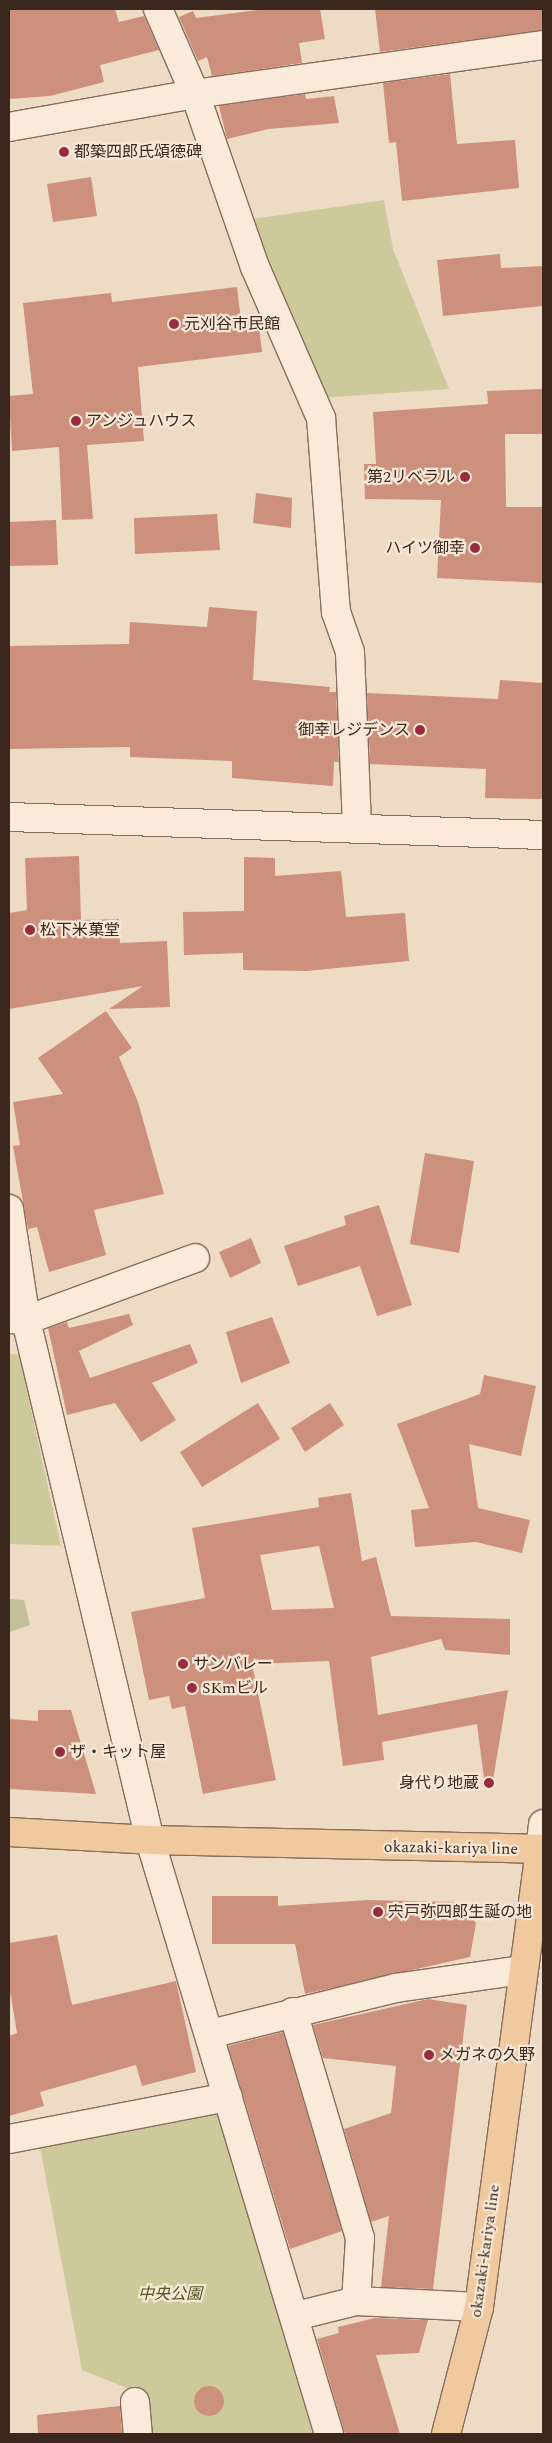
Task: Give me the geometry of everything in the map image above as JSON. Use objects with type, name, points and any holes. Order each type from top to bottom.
[{"type":"main road","name":"okazaki-kariya line","points":[[9,1832],[150,1840],[542,1841],[522,1970],[479,2307],[446,2434]]},
{"type":"street","points":[[158,9],[195,94],[255,267],[320,418],[336,612],[350,652],[357,827]]},
{"type":"street","points":[[9,127],[195,94],[543,45]]},
{"type":"street","points":[[9,817],[357,827],[543,835]]},
{"type":"street","points":[[9,1209],[17,1319],[150,1840],[296,2316],[329,2434]]},
{"type":"street","points":[[17,1319],[195,1258]]},
{"type":"street","points":[[210,2034],[396,1988],[522,1970]]},
{"type":"street","points":[[293,2012],[360,2238],[356,2301]]},
{"type":"street","points":[[9,2139],[228,2097]]},
{"type":"street","points":[[296,2316],[356,2301],[479,2307]]},
{"type":"street","points":[[135,2402],[138,2434]]},
{"type":"green space","points":[[384,200],[393,249],[449,389],[318,398],[252,219]]},
{"type":"green space","points":[[9,1354],[19,1355],[61,1546],[9,1544]]},
{"type":"green space","name":"中央公園","points":[[220,2110],[317,2434],[149,2434],[142,2394],[82,2370],[40,2147]]},
{"type":"shaded area","points":[[9,1599],[24,1600],[30,1625],[9,1632]]},
{"type":"building","points":[[9,9],[115,9],[119,22],[144,16],[159,50],[100,65],[104,82],[50,96],[9,99]]},
{"type":"building","points":[[265,9],[320,9],[325,39],[299,43],[302,63],[212,76],[207,57],[198,61],[179,17],[193,11],[196,18]]},
{"type":"building","points":[[375,9],[543,9],[543,30],[380,52]]},
{"type":"building","points":[[450,74],[457,144],[515,140],[519,188],[402,201],[396,142],[389,143],[383,83]]},
{"type":"building","points":[[305,94],[306,99],[334,96],[339,123],[269,129],[227,139],[219,106]]},
{"type":"building","points":[[91,177],[97,216],[53,222],[47,184]]},
{"type":"building","points":[[500,254],[501,268],[543,266],[543,306],[443,316],[437,260]]},
{"type":"building","points":[[237,287],[241,320],[258,318],[262,352],[138,367],[144,441],[87,445],[93,519],[62,520],[59,447],[12,451],[9,396],[33,394],[23,303],[111,293],[112,302]]},
{"type":"building","points":[[543,389],[543,434],[505,434],[506,507],[543,507],[543,583],[437,578],[441,500],[365,499],[364,464],[376,464],[373,412],[488,404],[487,391]]},
{"type":"building","points":[[256,493],[292,498],[291,528],[253,523]]},
{"type":"building","points":[[217,514],[220,550],[135,554],[134,518]]},
{"type":"building","points":[[56,520],[58,565],[9,566],[9,522]]},
{"type":"building","points":[[209,607],[257,611],[253,680],[330,687],[329,692],[336,692],[339,762],[334,762],[333,786],[232,778],[232,761],[130,757],[130,747],[9,749],[9,646],[129,644],[130,622],[207,627]]},
{"type":"building","points":[[500,680],[543,683],[543,799],[485,798],[486,769],[370,764],[367,693],[498,699]]},
{"type":"building","points":[[79,856],[81,920],[119,919],[120,943],[167,941],[170,1007],[109,1009],[143,986],[9,1009],[9,913],[27,910],[25,858]]},
{"type":"building","points":[[244,857],[275,858],[275,876],[341,871],[346,917],[405,913],[409,961],[307,971],[243,970],[243,953],[184,955],[183,912],[244,911]]},
{"type":"building","points":[[106,1011],[132,1048],[119,1057],[138,1102],[164,1194],[94,1210],[106,1255],[49,1272],[37,1227],[28,1229],[13,1146],[20,1145],[13,1102],[63,1094],[38,1058]]},
{"type":"building","points":[[425,1153],[474,1161],[459,1253],[410,1244]]},
{"type":"building","points":[[379,1205],[412,1305],[377,1316],[360,1266],[298,1286],[284,1246],[346,1225],[344,1216]]},
{"type":"building","points":[[251,1238],[261,1263],[230,1278],[219,1252]]},
{"type":"building","points":[[129,1314],[133,1325],[79,1351],[90,1378],[190,1344],[198,1363],[152,1383],[176,1420],[141,1442],[115,1403],[67,1415],[48,1328],[67,1322],[69,1328]]},
{"type":"building","points":[[272,1317],[290,1363],[241,1383],[226,1332]]},
{"type":"building","points":[[484,1375],[536,1386],[521,1456],[469,1444],[478,1508],[530,1520],[522,1553],[476,1542],[415,1547],[411,1510],[429,1508],[397,1424],[480,1394]]},
{"type":"building","points":[[258,1403],[280,1439],[202,1487],[180,1452]]},
{"type":"building","points":[[330,1403],[344,1425],[305,1452],[291,1428]]},
{"type":"building","points":[[351,1493],[362,1561],[376,1557],[391,1616],[510,1619],[510,1655],[445,1650],[441,1639],[371,1657],[378,1715],[508,1690],[492,1786],[485,1786],[477,1724],[382,1742],[384,1760],[343,1766],[329,1661],[252,1664],[276,1780],[203,1794],[185,1706],[172,1709],[169,1696],[149,1700],[131,1612],[205,1598],[192,1528],[319,1507],[318,1498]],"holes":[[[319,1546],[334,1608],[272,1610],[260,1555]]]},
{"type":"building","points":[[38,1710],[71,1710],[96,1794],[9,1789],[9,1719],[38,1721]]},
{"type":"building","points":[[212,1896],[278,1896],[278,1906],[368,1900],[457,1902],[476,1923],[470,1957],[305,1994],[295,1944],[212,1944]]},
{"type":"building","points":[[57,1935],[72,2005],[176,1981],[196,2072],[142,2086],[136,2065],[40,2092],[44,2106],[9,2116],[9,2036],[17,2033],[9,1985],[9,1943]]},
{"type":"building","points":[[428,1999],[467,2005],[433,2289],[381,2287],[389,2216],[371,2222],[344,2129],[391,2113],[396,2066],[323,2058],[313,2025]]},
{"type":"building","points":[[283,2032],[342,2231],[290,2249],[228,2046]]},
{"type":"building","points":[[375,2318],[428,2320],[419,2353],[376,2355],[400,2434],[345,2434],[317,2339],[339,2333],[338,2327]]},
{"type":"building","points":[[209,2386],[215,2387],[223,2395],[223,2407],[215,2415],[209,2416],[203,2415],[195,2407],[194,2401],[195,2395],[203,2387]]},
{"type":"building","points":[[120,2406],[122,2434],[38,2434],[37,2415]]},
{"type":"place","name":"都築四郎氏頌徳碑","points":[[64,152]]},
{"type":"place","name":"元刈谷市民館","points":[[174,324]]},
{"type":"place","name":"アンジュハウス","points":[[76,421]]},
{"type":"place","name":"第2リベラル","points":[[465,477]]},
{"type":"place","name":"ハイツ御幸","points":[[475,548]]},
{"type":"place","name":"御幸レジデンス","points":[[420,730]]},
{"type":"place","name":"松下米菓堂","points":[[30,930]]},
{"type":"place","name":"サンバレー","points":[[183,1664]]},
{"type":"place","name":"SKmビル","points":[[192,1688]]},
{"type":"place","name":"ザ・キット屋","points":[[60,1752]]},
{"type":"place","name":"身代り地蔵","points":[[489,1783]]},
{"type":"place","name":"宍戸弥四郎生誕の地","points":[[378,1912]]},
{"type":"place","name":"メガネの久野","points":[[429,2055]]}]
